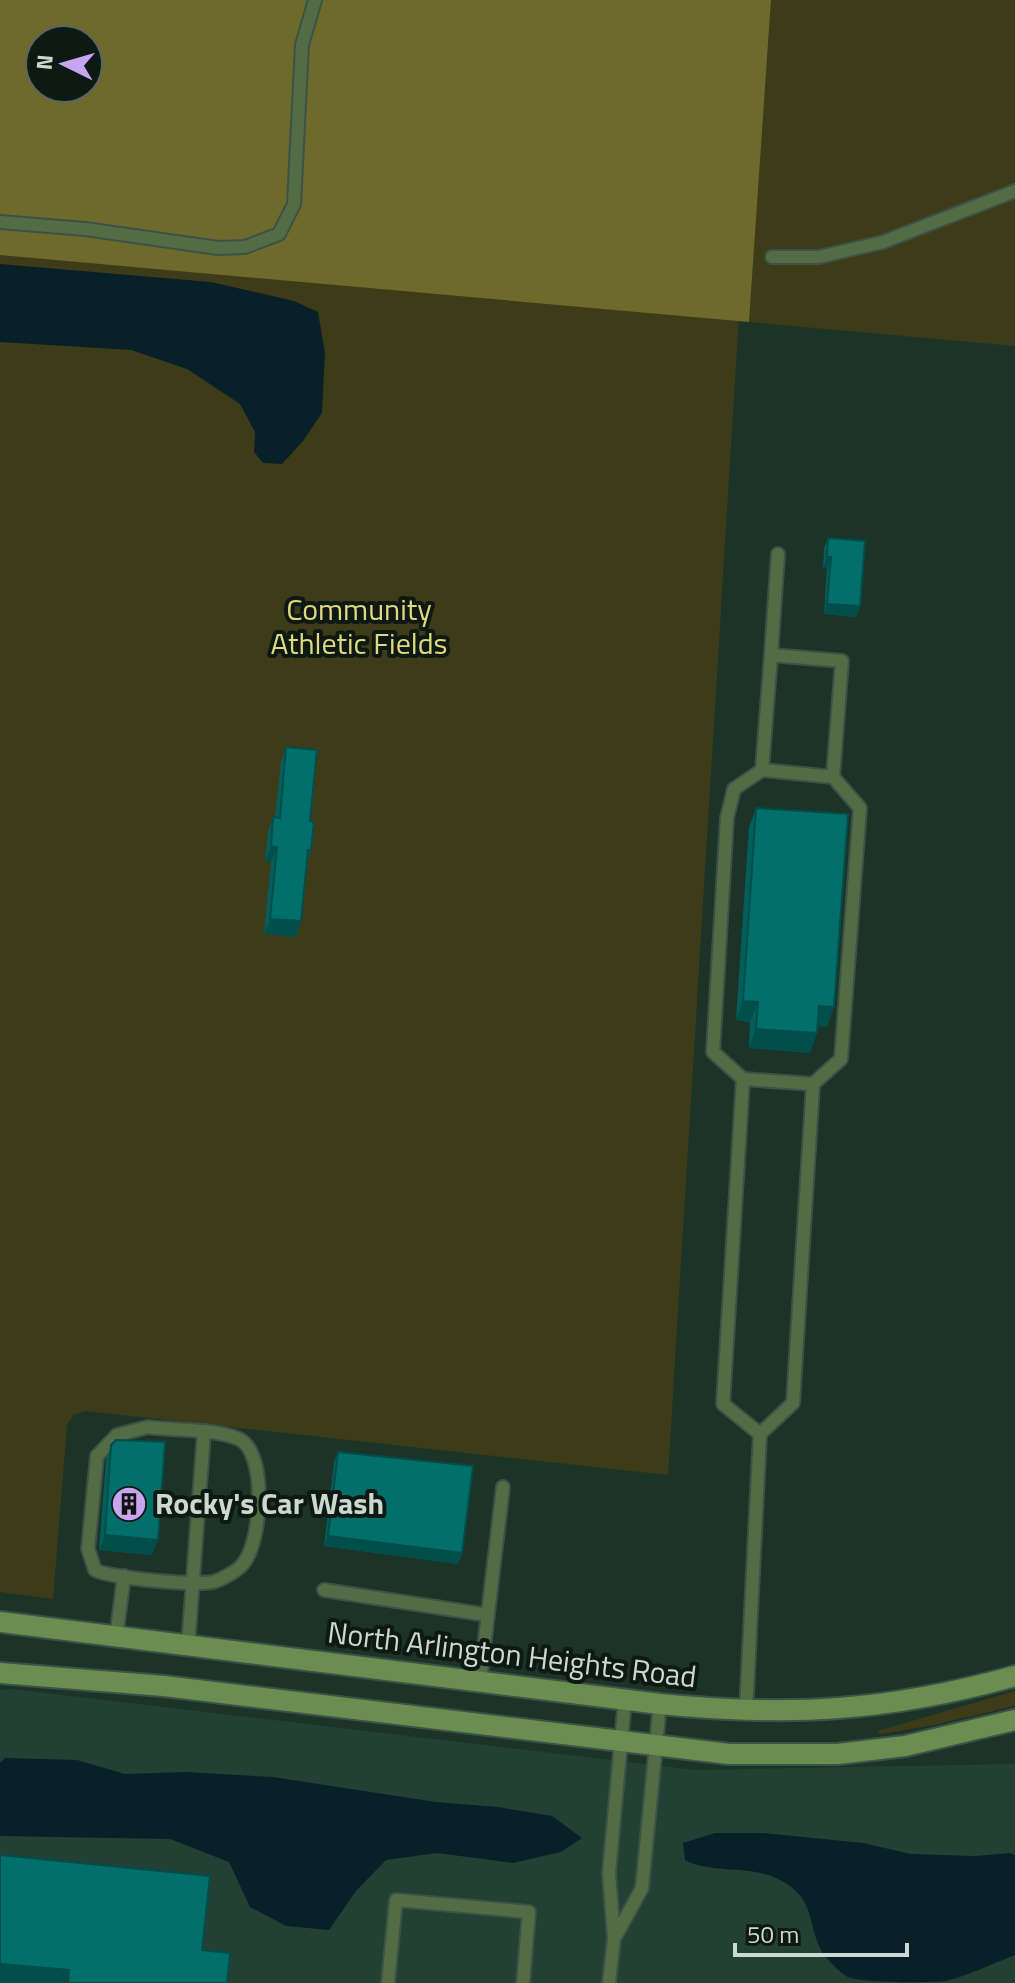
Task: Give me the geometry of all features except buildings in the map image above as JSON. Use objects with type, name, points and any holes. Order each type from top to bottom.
[{"type":"main road","name":"North Arlington Heights Road","points":[[0,1622],[660,1704],[746,1711],[864,1708],[915,1700],[1015,1676]]},
{"type":"main road","points":[[0,1673],[164,1686],[620,1742],[757,1755],[838,1754],[905,1746],[1015,1720]]},
{"type":"lane","points":[[0,222],[85,229],[218,248],[245,247],[279,234],[294,204],[302,45],[315,0]]},
{"type":"lane","points":[[772,257],[819,257],[883,242],[1015,191]]},
{"type":"lane","points":[[762,770],[778,554]]},
{"type":"lane","points":[[771,655],[842,661],[833,777]]},
{"type":"lane","points":[[746,1711],[760,1434],[793,1403],[813,1084],[841,1059],[860,808],[833,777],[762,770],[734,789],[726,834],[713,1052],[743,1079],[813,1084]]},
{"type":"lane","points":[[743,1079],[723,1404],[760,1434]]},
{"type":"lane","points":[[148,1427],[204,1432],[240,1439],[254,1454],[260,1497],[253,1541],[243,1564],[215,1582],[105,1575],[95,1570],[88,1549],[97,1456],[117,1435],[148,1427]]},
{"type":"lane","points":[[188,1646],[204,1432]]},
{"type":"lane","points":[[480,1681],[503,1487]]},
{"type":"lane","points":[[116,1638],[124,1576]]},
{"type":"lane","points":[[324,1590],[488,1615]]},
{"type":"lane","points":[[609,1983],[614,1939],[609,1873],[625,1699]]},
{"type":"lane","points":[[614,1939],[642,1888],[660,1704]]},
{"type":"lane","points":[[388,1983],[396,1900],[529,1912],[523,1983]]},
{"type":"shaded area","points":[[0,0],[771,0],[749,322],[0,255]]},
{"type":"shaded area","points":[[0,1690],[695,1770],[1015,1764],[1015,1983],[0,1983]]},
{"type":"green space","points":[[771,0],[1015,0],[1015,346],[749,322]]},
{"type":"green space","name":"Community Athletic Fields","points":[[0,232],[740,298],[668,1475],[85,1411],[73,1415],[67,1425],[53,1599],[0,1592]]},
{"type":"green space","points":[[1015,1691],[1015,1705],[1006,1708],[929,1726],[879,1734],[878,1731]]},
{"type":"water","points":[[0,264],[211,282],[294,301],[318,312],[325,353],[322,413],[282,464],[263,463],[254,452],[255,432],[240,404],[187,369],[131,350],[0,342]]},
{"type":"water","points":[[5,1758],[77,1760],[125,1774],[186,1772],[273,1777],[436,1802],[498,1807],[552,1816],[582,1838],[561,1852],[513,1863],[437,1853],[386,1860],[356,1891],[329,1930],[286,1926],[250,1907],[229,1862],[170,1839],[0,1836],[0,1763]]},
{"type":"water","points":[[715,1833],[763,1833],[863,1843],[911,1854],[1015,1855],[1015,1955],[946,1981],[881,1981],[848,1977],[821,1950],[804,1901],[791,1887],[757,1872],[696,1865],[685,1860],[683,1843]]},
{"type":"place","name":"Rocky's Car Wash","points":[[129,1504]]}]
